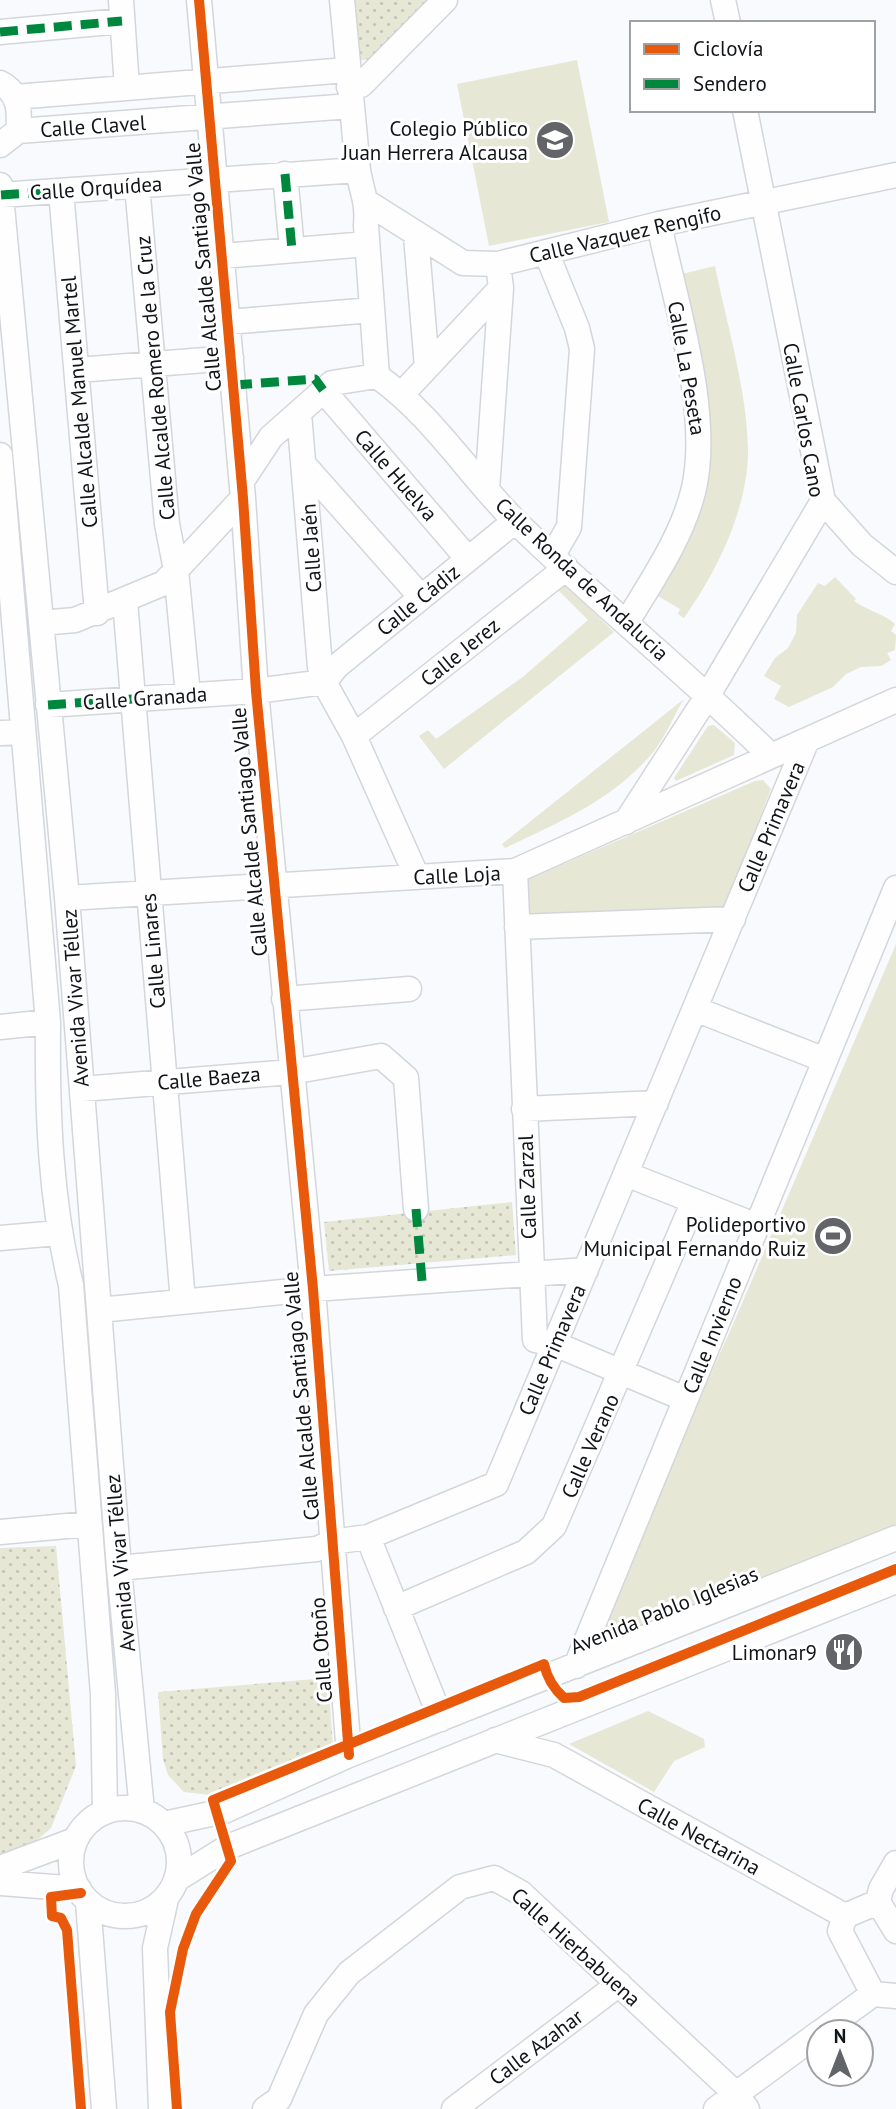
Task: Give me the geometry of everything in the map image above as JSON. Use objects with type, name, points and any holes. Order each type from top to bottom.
[{"type":"street","points":[[199,0],[209,117]]},
{"type":"street","points":[[41,623],[75,620],[97,613],[164,583],[202,542],[242,490],[271,437],[332,383],[377,376],[367,244],[368,203],[361,188],[358,170],[342,0]]},
{"type":"street","points":[[349,87],[361,85],[445,0]]},
{"type":"street","points":[[723,0],[728,21]]},
{"type":"street","points":[[0,32],[122,10],[127,88]]},
{"type":"street","name":"Calle Clavel","points":[[8,90],[127,88],[205,82],[349,87]]},
{"type":"street","name":"Calle Clavel","points":[[9,138],[209,117],[349,87]]},
{"type":"street","points":[[8,90],[20,111],[9,138]]},
{"type":"street","name":"Calle Carlos Cano","points":[[626,822],[708,695],[823,501],[745,112]]},
{"type":"street","name":"Calle Alcalde Santiago Valle","points":[[209,117],[242,490],[256,691],[290,1072],[313,1289],[332,1542]]},
{"type":"street","name":"Calle Orquídea","points":[[1,190],[61,191],[358,170]]},
{"type":"street","points":[[285,174],[292,250]]},
{"type":"street","name":"Calle Vazquez Rengifo","points":[[368,203],[416,236],[463,263],[500,276],[546,252],[763,201],[896,175]]},
{"type":"street","name":"Calle Alcalde Romero de la Cruz","points":[[137,185],[167,524],[176,570],[188,695]]},
{"type":"street","name":"Avenida Vivar Téllez","points":[[1,190],[67,898],[119,1568],[142,1811]]},
{"type":"street","name":"Calle Alcalde Manuel Martel","points":[[61,191],[97,613]]},
{"type":"street","name":"Calle La Peseta","points":[[626,622],[679,530],[693,489],[701,444],[697,407],[659,224]]},
{"type":"street","points":[[416,236],[427,367]]},
{"type":"street","points":[[222,256],[367,244]]},
{"type":"street","points":[[546,252],[582,349],[569,527],[559,562]]},
{"type":"street","points":[[402,394],[500,276]]},
{"type":"street","points":[[487,490],[500,276]]},
{"type":"street","points":[[228,322],[372,310]]},
{"type":"street","points":[[77,370],[231,358]]},
{"type":"street","name":"Calle Ronda de Andalucia","points":[[377,376],[402,394],[515,521],[708,695],[771,756]]},
{"type":"street","name":"Calle Huelva","points":[[323,390],[468,559]]},
{"type":"street","name":"Calle Jaén","points":[[299,413],[320,667],[324,682]]},
{"type":"street","name":"Avenida Vivar Téllez","points":[[0,456],[12,733],[48,1022],[47,1081],[58,1233],[71,1285],[103,1693],[105,1812]]},
{"type":"street","points":[[305,466],[421,597]]},
{"type":"street","points":[[823,501],[863,545],[896,572]]},
{"type":"street","name":"Calle Cádiz","points":[[324,682],[337,666],[515,521]]},
{"type":"street","points":[[202,542],[226,538],[246,551]]},
{"type":"street","name":"Calle Jerez","points":[[354,736],[559,562]]},
{"type":"street","name":"Calle Linares","points":[[125,601],[183,1302]]},
{"type":"street","points":[[324,682],[354,736],[417,877]]},
{"type":"street","name":"Calle Granada","points":[[48,705],[256,691],[324,682]]},
{"type":"street","name":"Calle Loja","points":[[67,898],[515,872],[896,700]]},
{"type":"street","name":"Calle Primavera","points":[[119,1568],[317,1549],[332,1542],[368,1537],[496,1484],[807,740]]},
{"type":"street","name":"Calle Zarzal","points":[[515,872],[530,1272],[536,1340],[555,1344],[685,1399]]},
{"type":"street","name":"Calle Invierno","points":[[576,1666],[896,888]]},
{"type":"street","points":[[517,927],[733,919]]},
{"type":"street","points":[[284,999],[409,989]]},
{"type":"street","points":[[695,1009],[825,1060]]},
{"type":"street","points":[[0,1027],[48,1022]]},
{"type":"street","name":"Calle Baeza","points":[[82,1089],[290,1072],[381,1056],[406,1078],[416,1209]]},
{"type":"street","points":[[524,1110],[656,1102]]},
{"type":"street","points":[[626,1174],[757,1226]]},
{"type":"street","name":"Calle Verano","points":[[396,1608],[526,1552],[554,1526],[694,1201]]},
{"type":"street","points":[[0,1238],[58,1233]]},
{"type":"street","points":[[99,1310],[313,1289],[586,1270]]},
{"type":"street","points":[[0,1532],[89,1524]]},
{"type":"street","points":[[368,1537],[441,1719]]},
{"type":"street","name":"Avenida Pablo Iglesias","points":[[164,1824],[215,1814],[349,1755],[896,1538]]},
{"type":"street","name":"Calle Otoño","points":[[332,1542],[349,1755]]},
{"type":"street","points":[[0,1884],[83,1896],[101,1911],[132,1916],[150,1910],[172,1889],[228,1847],[896,1581]]},
{"type":"street","points":[[552,1717],[547,1737],[554,1755]]},
{"type":"street","name":"Calle Nectarina","points":[[495,1740],[554,1755],[845,1916]]},
{"type":"street","points":[[0,1868],[75,1840],[93,1819],[105,1812],[125,1808],[142,1811],[164,1824],[178,1849],[172,1889],[155,1948],[161,2109]]},
{"type":"street","points":[[75,1840],[71,1868],[83,1896],[101,2049],[104,2109]]},
{"type":"street","points":[[896,1863],[881,1889],[878,1902],[896,1931]]},
{"type":"street","name":"Calle Hierbabuena","points":[[265,2109],[279,2099],[316,2014],[349,1973],[460,1887],[494,1878],[522,1893],[619,1984],[733,2104]]},
{"type":"street","points":[[845,2018],[884,1995],[841,1931],[845,1916],[878,1902]]},
{"type":"street","name":"Calle Azahar","points":[[454,2109],[619,1984]]},
{"type":"street","points":[[733,2104],[805,2045]]},
{"type":"street","points":[[101,2049],[112,2073],[116,2109]]},
{"type":"green space","points":[[352,0],[427,0],[376,58],[356,61]]},
{"type":"green space","points":[[577,60],[609,222],[489,246],[457,84]]},
{"type":"green space","points":[[715,266],[744,404],[747,472],[736,517],[719,560],[684,618],[678,614],[680,609],[651,592],[697,501],[678,275]]},
{"type":"green space","points":[[835,577],[856,599],[854,601],[895,624],[891,631],[896,635],[895,650],[887,653],[891,660],[881,666],[861,667],[846,674],[833,687],[789,707],[774,699],[781,686],[764,676],[775,658],[788,648],[796,633],[797,615],[818,583],[825,586]]},
{"type":"green space","points":[[562,582],[614,632],[444,769],[419,736],[428,730],[436,739],[524,676],[588,620],[556,588]]},
{"type":"green space","points":[[684,699],[654,751],[622,783],[586,808],[505,848],[502,844]]},
{"type":"green space","points":[[714,725],[735,743],[734,755],[676,781],[674,778],[708,726]]},
{"type":"green space","points":[[763,780],[771,789],[724,910],[524,920],[522,882],[755,781]]},
{"type":"green space","name":"Polideportivo Municipal Fernando Ruiz","points":[[896,944],[896,1524],[589,1646],[734,1322]]},
{"type":"green space","points":[[512,1202],[516,1255],[329,1271],[324,1222]]},
{"type":"green space","points":[[56,1546],[76,1766],[51,1828],[24,1852],[0,1856],[0,1548]]},
{"type":"green space","points":[[328,1678],[333,1746],[330,1748],[210,1795],[184,1792],[168,1775],[163,1759],[158,1692]]},
{"type":"green space","points":[[648,1711],[704,1739],[705,1747],[674,1761],[654,1792],[569,1744]]},
{"type":"marked path","points":[[0,32],[122,21]]},
{"type":"marked path","points":[[285,174],[292,250]]},
{"type":"marked path","points":[[1,195],[61,191]]},
{"type":"marked path","points":[[234,385],[315,379],[323,390]]},
{"type":"marked path","points":[[48,705],[133,699]]},
{"type":"marked path","points":[[416,1209],[422,1281]]},
{"type":"cycle path","points":[[199,0],[243,498],[256,691],[313,1289],[349,1755]]},
{"type":"cycle path","points":[[177,2109],[170,2012],[183,1949],[196,1914],[231,1861],[213,1800],[544,1664],[551,1682],[564,1698],[579,1697],[896,1569]]},
{"type":"cycle path","points":[[81,1893],[51,1897],[52,1916],[61,1918],[67,1930],[81,2109]]},
{"type":"place","name":"Colegio Público Juan Herrera Alcausa","points":[[555,140]]},
{"type":"place","name":"Polideportivo Municipal Fernando Ruiz","points":[[833,1236]]},
{"type":"place","name":"Limonar9","points":[[844,1652]]}]
